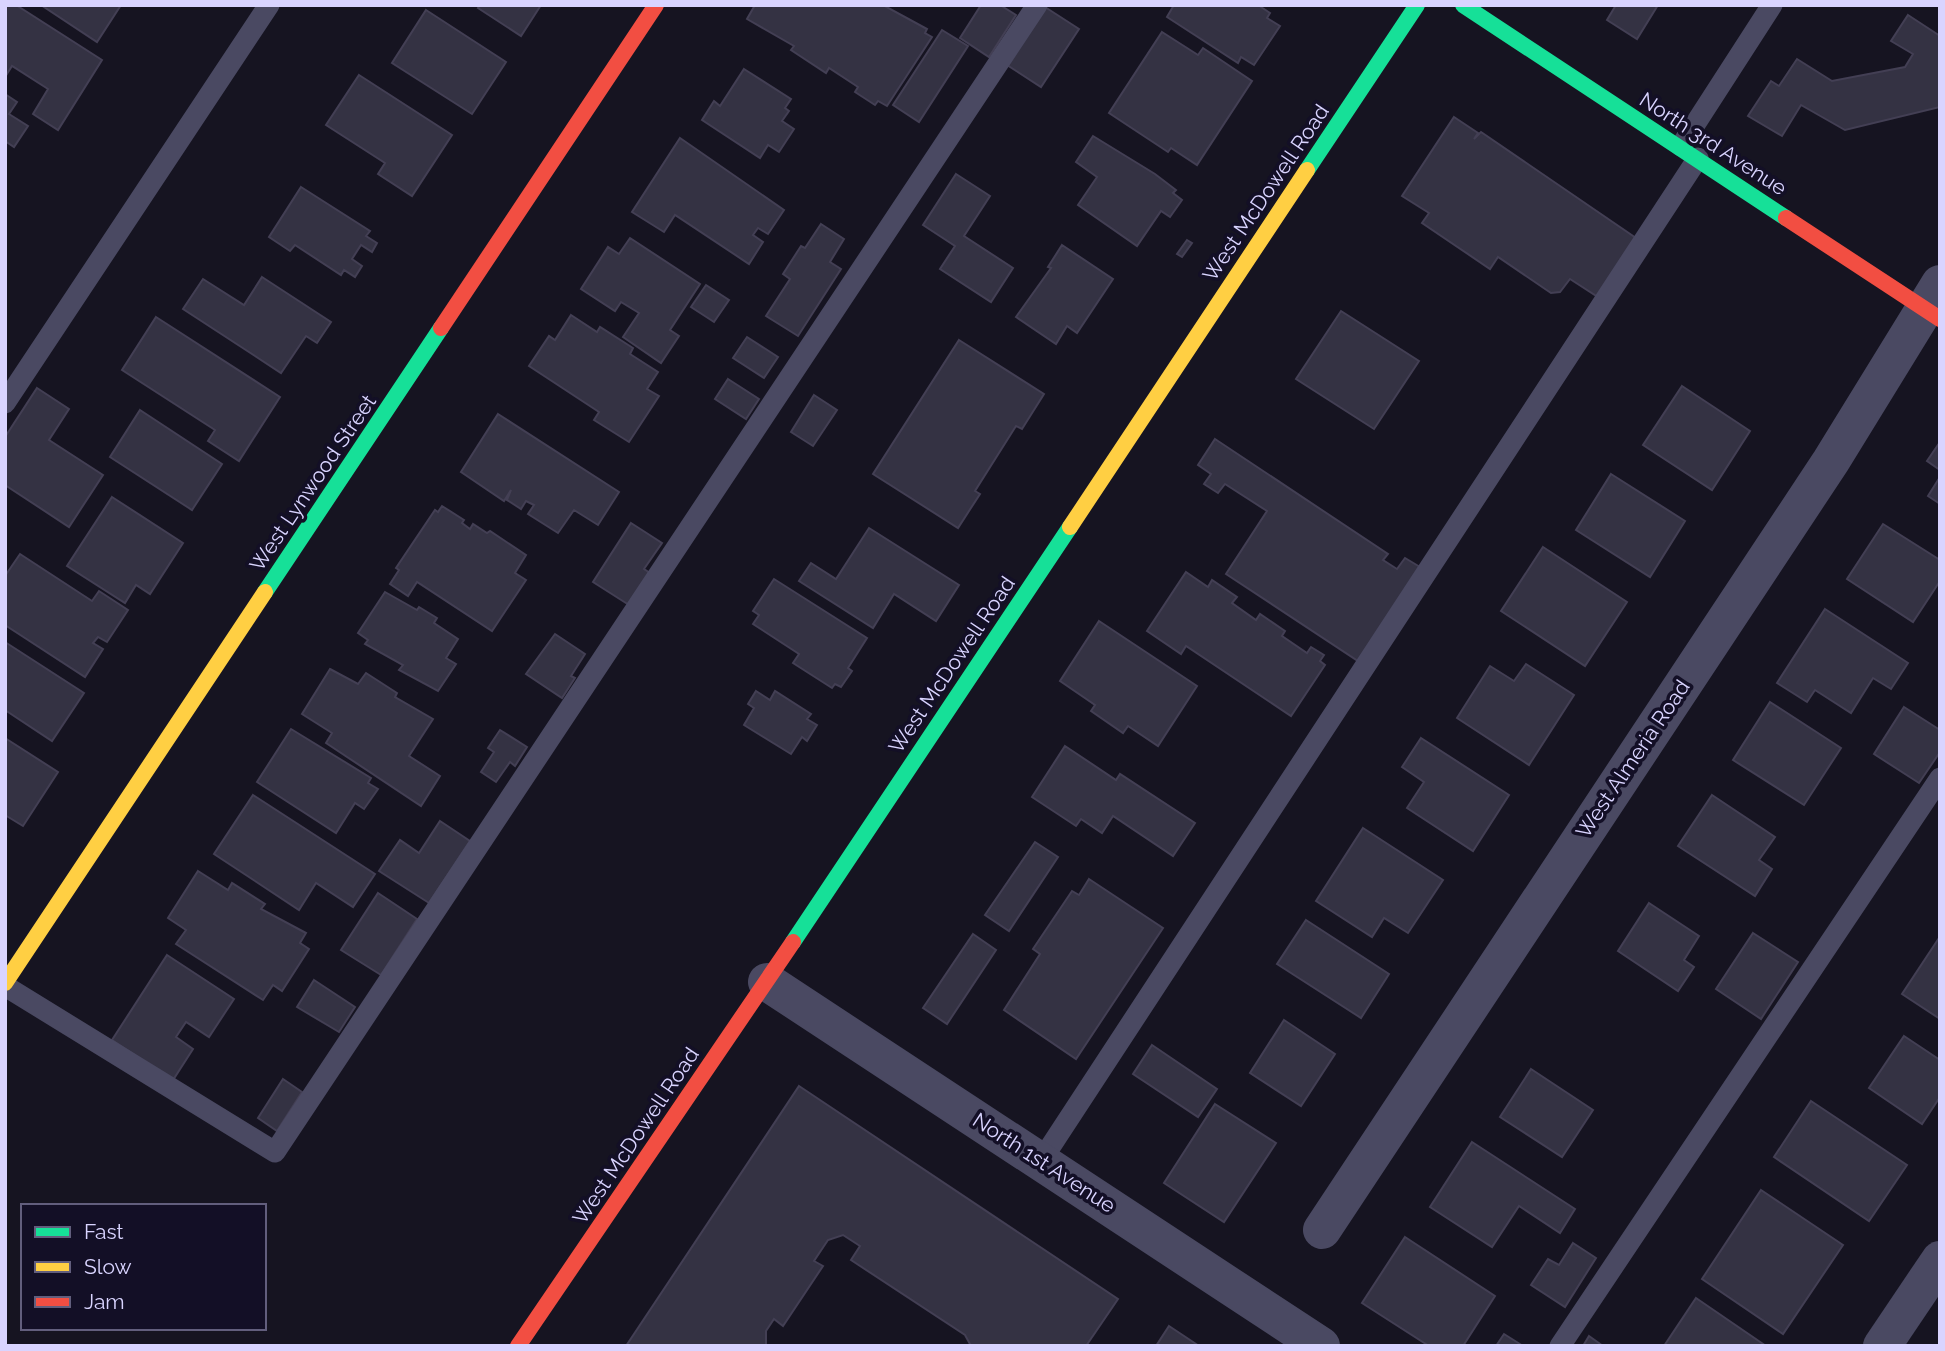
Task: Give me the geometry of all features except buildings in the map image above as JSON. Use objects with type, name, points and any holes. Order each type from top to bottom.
[{"type":"street","name":"West Lynwood Street","points":[[5,984],[656,5]]},
{"type":"street","name":"West McDowell Road","points":[[518,1346],[767,982],[1417,5]]},
{"type":"street","name":"North 3rd Avenue","points":[[1463,5],[1689,152],[1934,304]]},
{"type":"street","name":"West Almeria Road","points":[[1322,1230],[1934,304]]},
{"type":"street","name":"North 1st Avenue","points":[[767,982],[1321,1346]]},
{"type":"street","points":[[1882,1346],[1940,1260]]},
{"type":"lane","points":[[5,403],[269,5]]},
{"type":"lane","points":[[5,984],[275,1152],[1037,5]]},
{"type":"lane","points":[[1041,1161],[1689,152],[1772,5]]},
{"type":"lane","points":[[1560,1346],[1940,778]]},
{"type":"traffic: fast","points":[[1307,170],[1417,5]]},
{"type":"traffic: fast","points":[[1463,5],[1786,218]]},
{"type":"traffic: fast","points":[[265,592],[441,328]]},
{"type":"traffic: fast","points":[[793,942],[1070,527]]},
{"type":"traffic: slow","points":[[1070,527],[1307,170]]},
{"type":"traffic: slow","points":[[5,983],[265,592]]},
{"type":"traffic: jam","points":[[441,328],[656,5]]},
{"type":"traffic: jam","points":[[1786,218],[1940,319]]},
{"type":"traffic: jam","points":[[518,1346],[793,942]]}]
